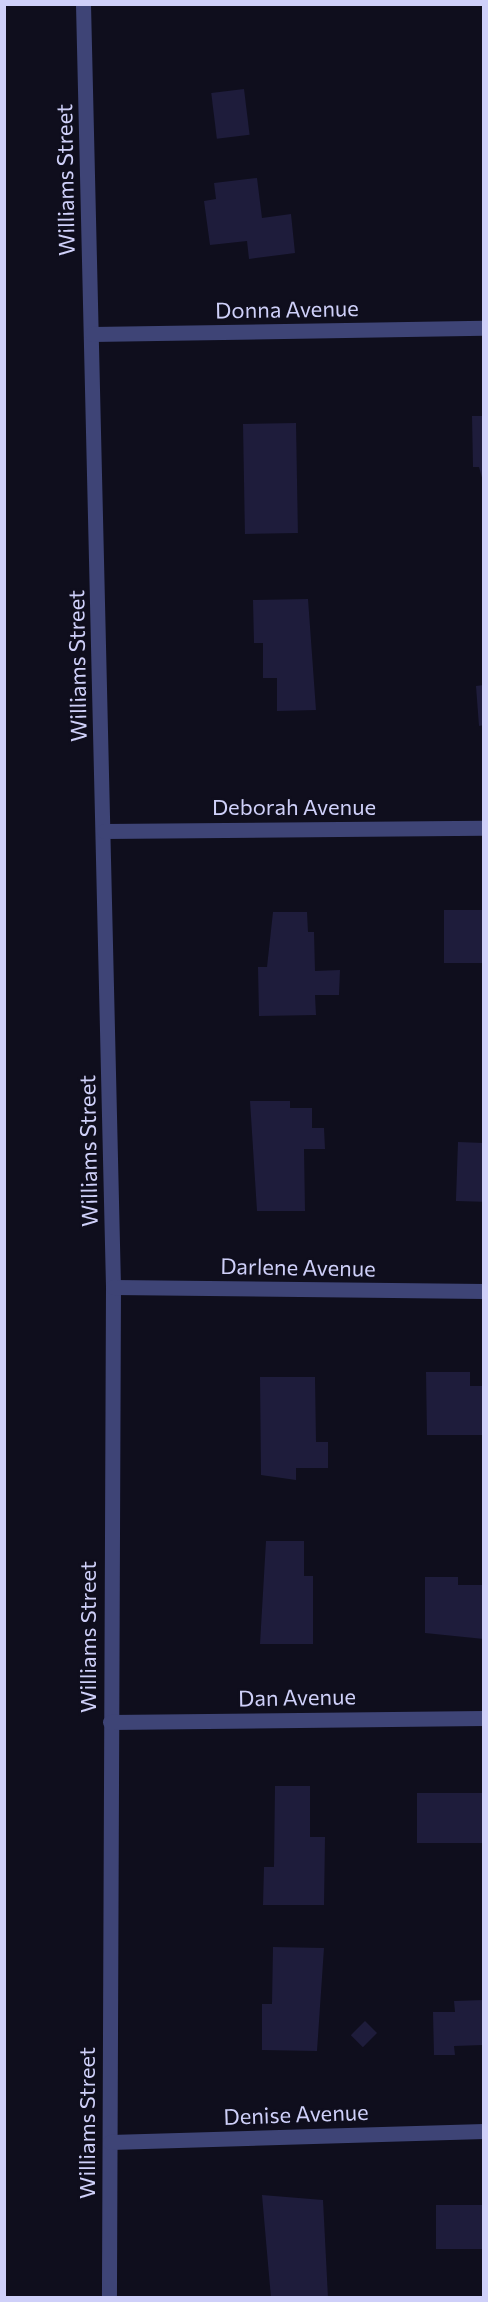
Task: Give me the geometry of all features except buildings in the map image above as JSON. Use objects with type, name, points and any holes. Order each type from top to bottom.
[{"type":"street","name":"Williams Street","points":[[83,4],[113,1287],[109,2298]]},
{"type":"street","name":"Donna Avenue","points":[[92,334],[483,328]]},
{"type":"street","name":"Deborah Avenue","points":[[104,831],[483,828]]},
{"type":"street","name":"Darlene Avenue","points":[[113,1287],[483,1291]]},
{"type":"street","name":"Dan Avenue","points":[[110,1722],[483,1718]]},
{"type":"street","name":"Denise Avenue","points":[[110,2142],[483,2131]]}]
